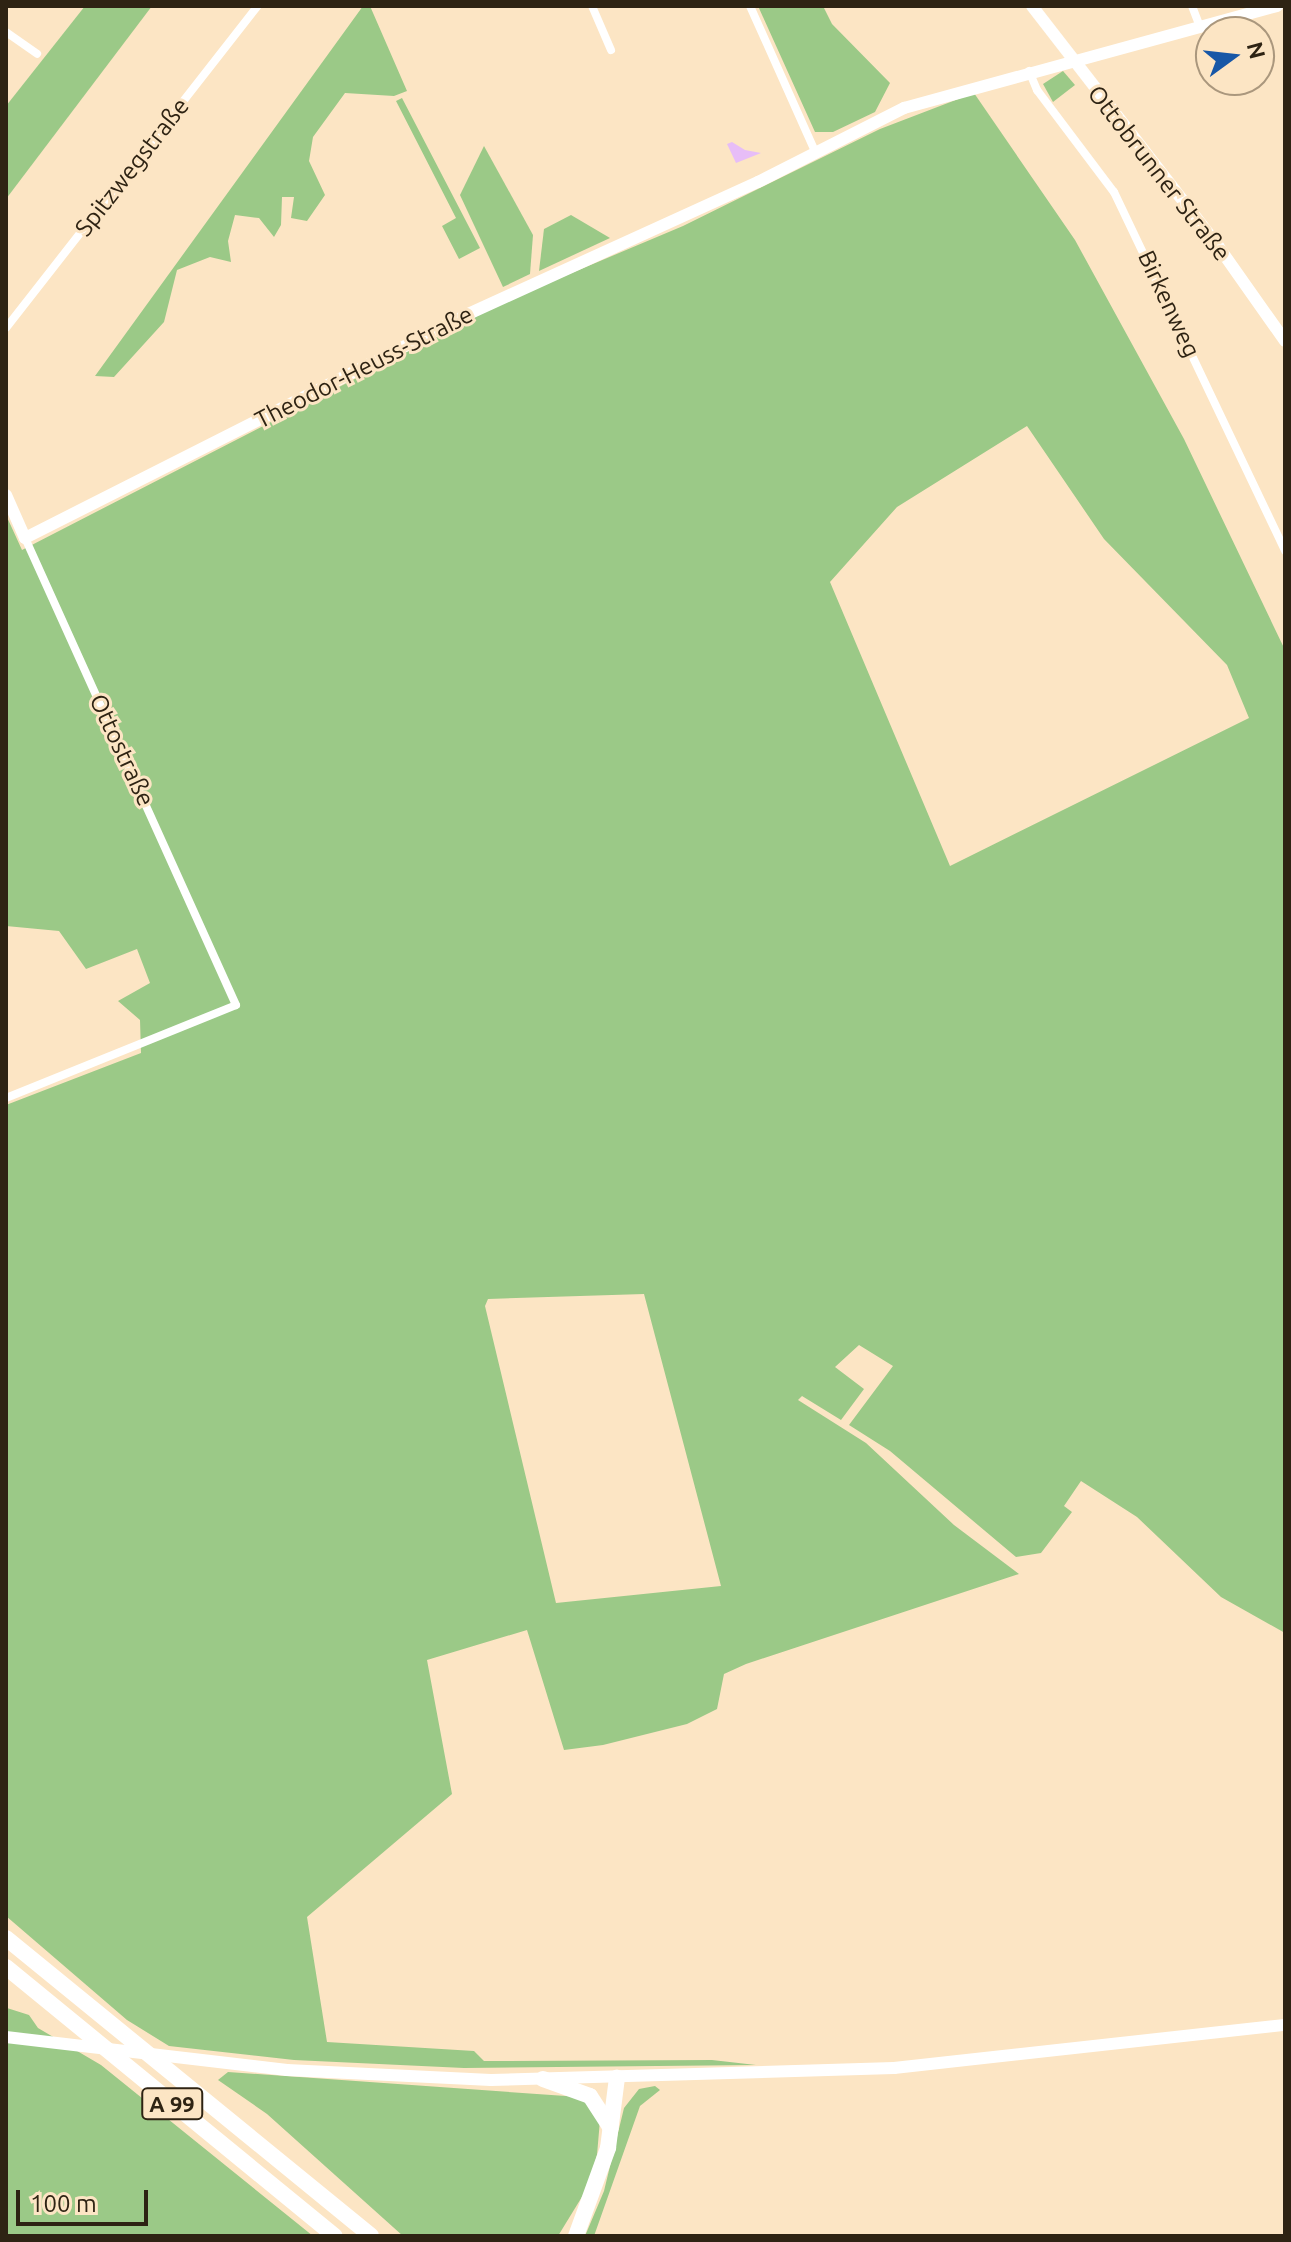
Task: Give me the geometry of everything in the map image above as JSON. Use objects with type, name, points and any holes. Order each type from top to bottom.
[{"type":"highway","name":"A 99","points":[[6,1938],[371,2236]]},
{"type":"highway","name":"A 99","points":[[6,1967],[335,2236]]},
{"type":"highway","points":[[576,2235],[599,2182],[612,2129],[617,2078]]},
{"type":"highway","points":[[543,2079],[590,2096],[612,2129]]},
{"type":"main road","name":"Ottobrunner Straße","points":[[1032,6],[1218,246],[1285,341]]},
{"type":"main road","name":"Theodor-Heuss-Straße","points":[[1240,16],[1277,6]]},
{"type":"main road","name":"Theodor-Heuss-Straße","points":[[25,538],[466,315],[707,202],[738,183],[767,174],[904,108],[1029,71],[1195,28]]},
{"type":"main road","name":"Ottostraße","points":[[6,495],[25,538]]},
{"type":"main road","points":[[11,2038],[235,2065],[375,2076],[543,2079],[938,2065],[1285,2025]]},
{"type":"street","name":"Spitzwegstraße","points":[[6,328],[258,6]]},
{"type":"street","points":[[592,6],[611,50]]},
{"type":"street","points":[[750,6],[815,151]]},
{"type":"street","points":[[6,32],[37,54]]},
{"type":"street","name":"Birkenweg","points":[[1029,71],[1037,90],[1114,192],[1285,551]]},
{"type":"street","name":"Ottostraße","points":[[6,1098],[236,1005],[25,538]]},
{"type":"green space","points":[[85,6],[152,6],[6,199],[6,106]]},
{"type":"green space","points":[[363,6],[370,6],[407,91],[394,96],[345,93],[313,137],[309,161],[325,195],[307,221],[291,218],[294,197],[282,197],[281,225],[274,237],[259,218],[235,215],[228,241],[231,262],[210,257],[177,270],[164,322],[114,377],[95,376]]},
{"type":"green space","points":[[758,6],[823,6],[832,24],[890,83],[875,112],[833,132],[815,132]]},
{"type":"green space","points":[[1063,71],[1075,85],[1053,102],[1043,84]]},
{"type":"green space","points":[[974,93],[1075,240],[1184,439],[1285,650],[1285,1633],[1221,1597],[1137,1517],[1081,1481],[1064,1506],[1072,1512],[1041,1553],[1016,1557],[890,1451],[849,1425],[893,1366],[859,1345],[835,1367],[864,1389],[841,1420],[802,1396],[798,1400],[866,1443],[954,1525],[1019,1574],[746,1664],[724,1674],[717,1709],[687,1724],[603,1745],[564,1750],[527,1630],[427,1660],[452,1794],[307,1917],[327,2042],[474,2051],[484,2061],[712,2060],[756,2065],[464,2068],[294,2060],[169,2046],[127,2020],[6,1916],[6,1105],[141,1053],[140,1020],[118,1001],[150,983],[137,949],[86,969],[59,931],[6,926],[6,515],[22,550],[510,299],[683,226],[880,129]],"holes":[[[1027,426],[1104,539],[1227,665],[1249,718],[950,866],[830,582],[897,507]],[[644,1294],[721,1586],[556,1603],[485,1306],[488,1299]]]},
{"type":"green space","points":[[402,98],[480,248],[459,259],[442,226],[456,218],[396,101]]},
{"type":"green space","points":[[484,146],[533,235],[530,274],[503,287],[460,195]]},
{"type":"green space","points":[[571,215],[610,238],[539,271],[544,229]]},
{"type":"green space","points":[[6,1992],[7,2008],[29,2015],[38,2028],[101,2065],[313,2236],[6,2236]]},
{"type":"green space","points":[[228,2072],[580,2097],[593,2106],[600,2120],[597,2155],[588,2187],[558,2236],[403,2236],[267,2114],[218,2080]]},
{"type":"green space","points":[[655,2086],[660,2090],[640,2106],[594,2236],[585,2236],[604,2191],[624,2108],[639,2089]]},
{"type":"shaded area","points":[[732,142],[745,150],[761,153],[736,163],[727,144]]}]
